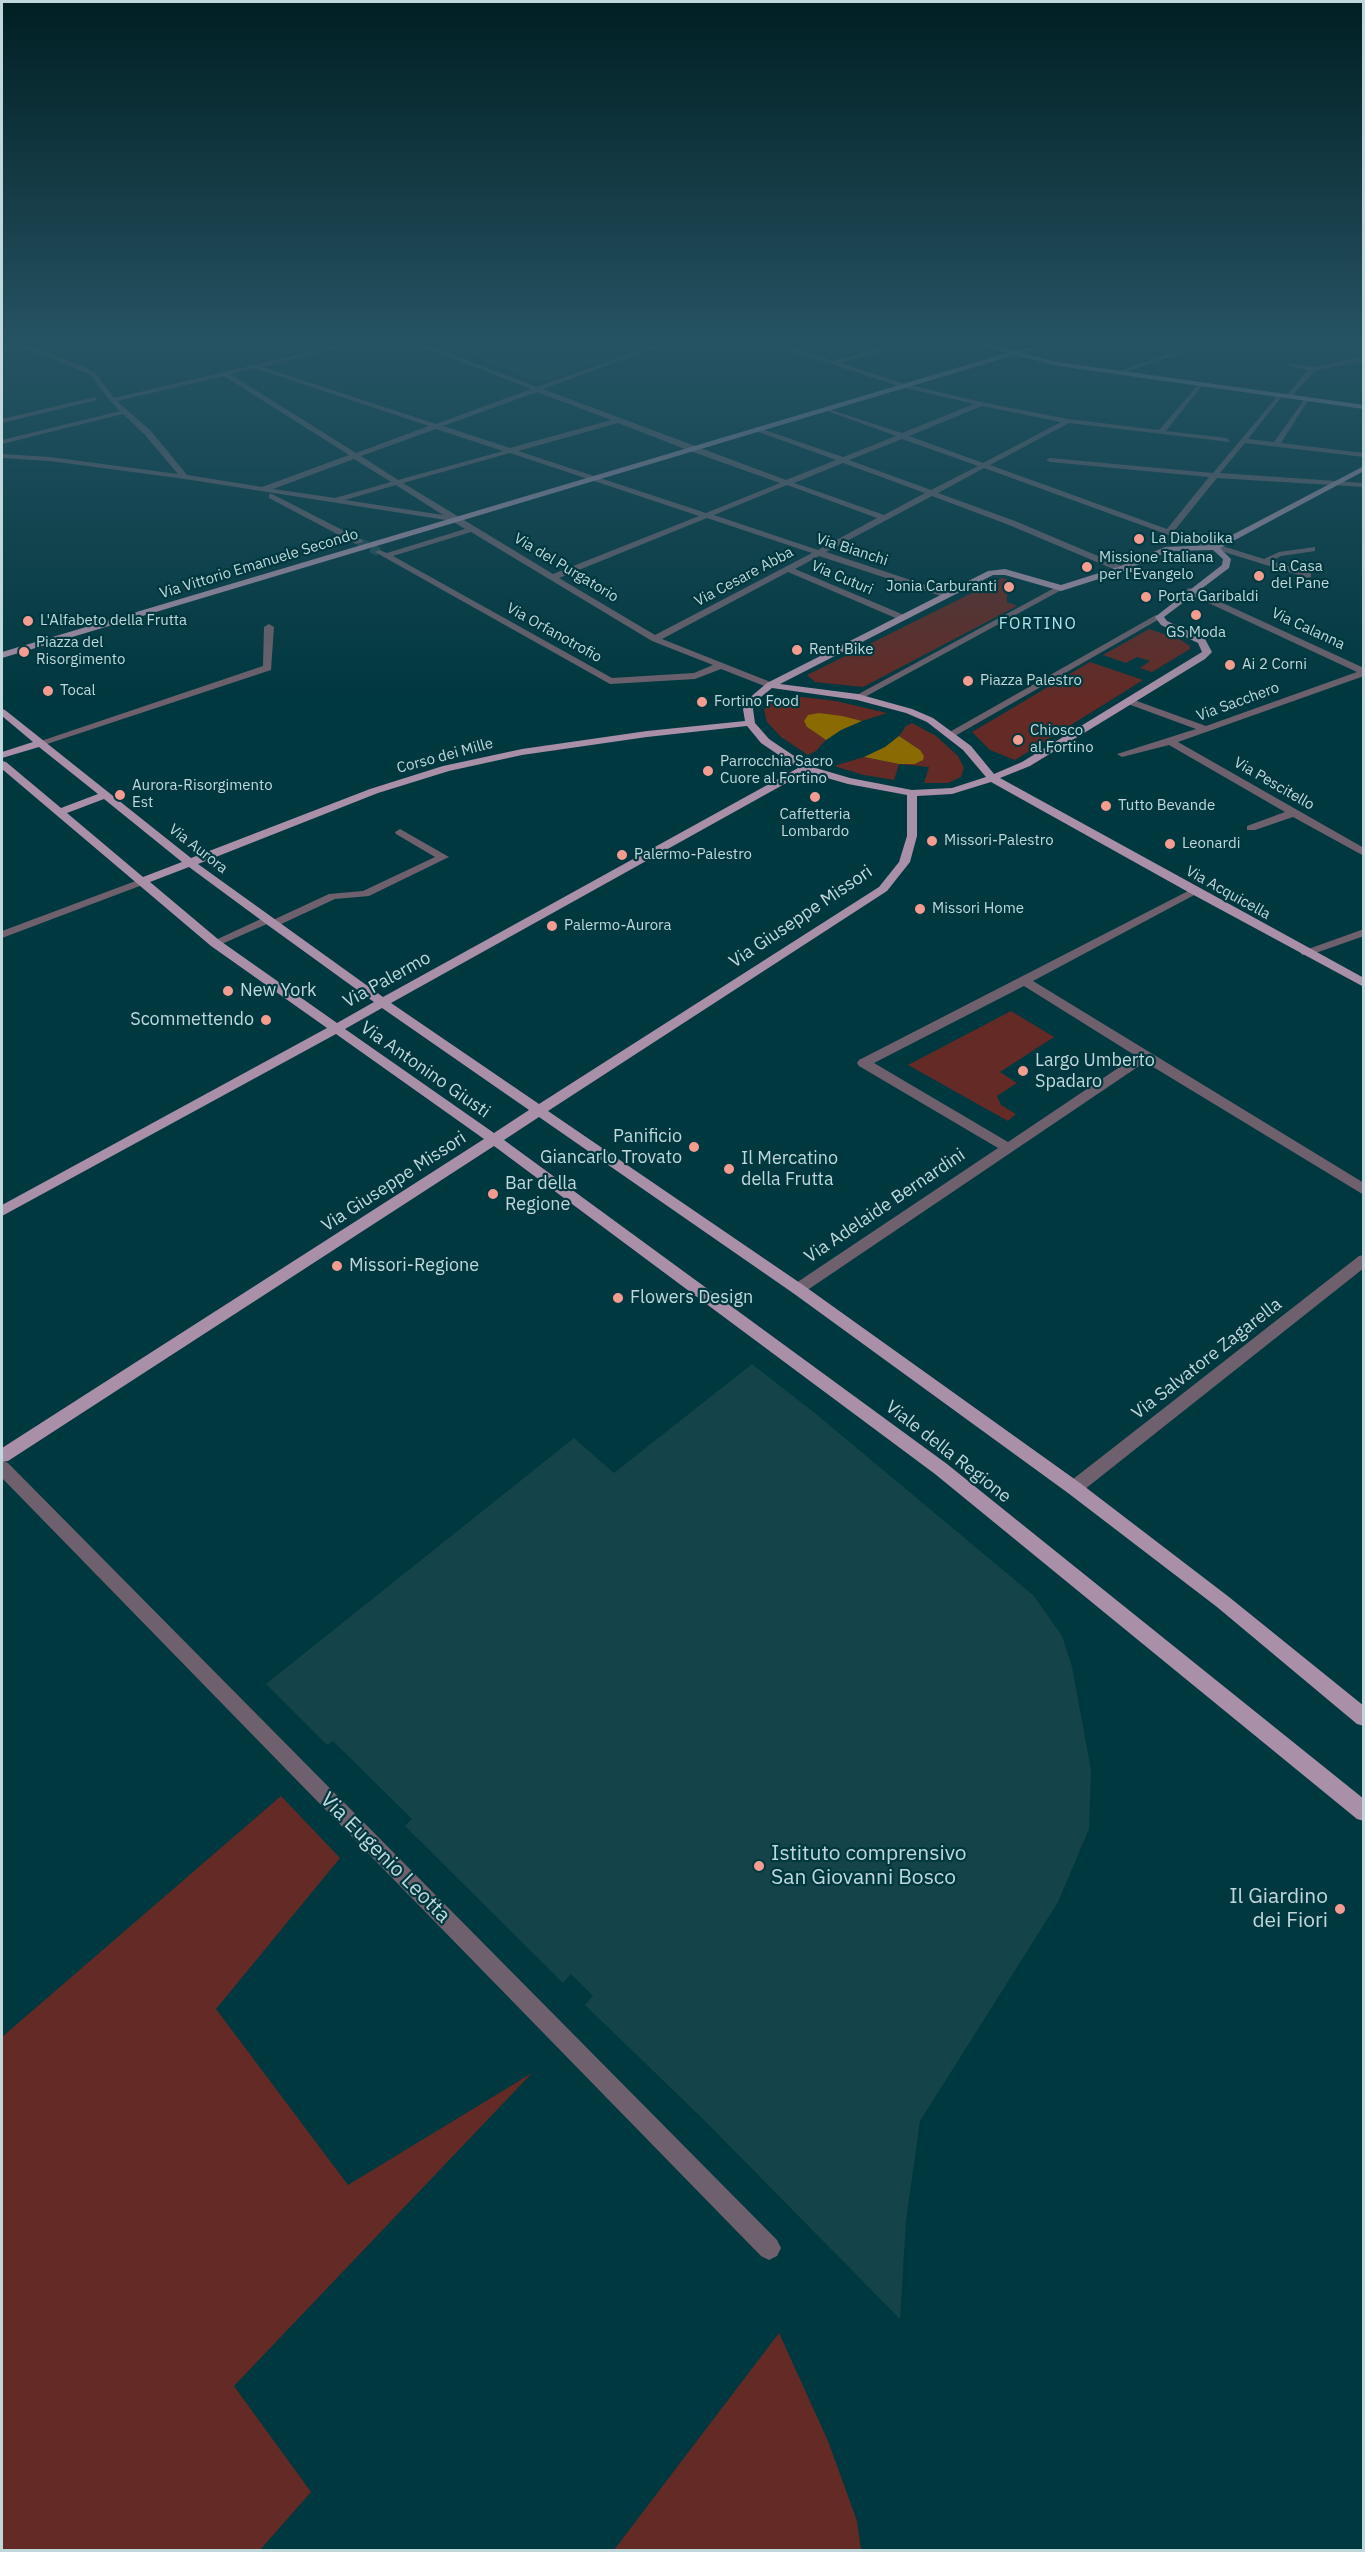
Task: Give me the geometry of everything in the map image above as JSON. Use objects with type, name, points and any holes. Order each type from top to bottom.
[{"type":"main road","name":"Via Vittorio Emanuele Secondo","points":[[2,654],[643,464]]},
{"type":"main road","points":[[1215,547],[1227,559],[1226,566],[1190,591],[1160,617],[1164,623],[1202,641],[1207,652],[1131,702],[1026,764],[992,778],[952,791],[912,793],[848,781],[805,768],[778,752],[750,723],[748,710],[752,700],[770,685],[991,573],[1005,572],[1062,588],[1121,569],[1168,549],[1215,547],[1364,468]]},
{"type":"main road","points":[[770,685],[858,697],[909,711],[930,720],[951,734],[967,748],[992,778]]},
{"type":"main road","name":"Via Aurora","points":[[2,712],[190,863],[270,922],[383,1003],[798,1289],[1074,1488],[1223,1602],[1364,1718]]},
{"type":"main road","name":"Corso dei Mille","points":[[141,882],[374,791],[447,768],[522,752],[750,723]]},
{"type":"main road","points":[[2,755],[40,742]]},
{"type":"main road","points":[[2,764],[215,943],[335,1029]]},
{"type":"main road","name":"Via Palermo","points":[[2,1210],[383,1003],[805,768]]},
{"type":"main road","name":"Via Acquicella","points":[[992,778],[1364,983]]},
{"type":"main road","name":"Via Giuseppe Missori","points":[[2,1456],[883,889],[904,862],[912,836],[912,793]]},
{"type":"main road","points":[[58,813],[105,795]]},
{"type":"main road","name":"Via Antonino Giusti","points":[[335,1029],[495,1140]]},
{"type":"main road","name":"Viale della Regione","points":[[495,1140],[941,1469],[1364,1812]]},
{"type":"street","points":[[88,464],[456,520]]},
{"type":"street","points":[[174,464],[185,477]]},
{"type":"street","points":[[261,490],[331,464]]},
{"type":"street","name":"Via del Purgatorio","points":[[370,464],[456,520],[655,639],[770,685]]},
{"type":"street","points":[[333,501],[464,464]]},
{"type":"street","name":"Via Bianchi","points":[[552,464],[947,595]]},
{"type":"street","points":[[734,464],[884,518]]},
{"type":"street","points":[[552,578],[832,464]]},
{"type":"street","points":[[853,464],[1012,523],[1121,569]]},
{"type":"street","points":[[977,464],[1169,532],[1308,575]]},
{"type":"street","name":"Via Cesare Abba","points":[[655,639],[986,464]]},
{"type":"street","points":[[1099,464],[1364,485]]},
{"type":"street","points":[[1169,532],[1224,464]]},
{"type":"street","points":[[261,490],[359,542]]},
{"type":"street","name":"Via Orfanotrofio","points":[[473,530],[382,554],[610,681],[695,676],[720,666]]},
{"type":"street","points":[[1264,562],[1279,554],[1312,549]]},
{"type":"street","name":"Via Cuturi","points":[[788,569],[901,617]]},
{"type":"street","points":[[858,697],[1062,588]]},
{"type":"street","name":"Via Calanna","points":[[1190,591],[1364,673]]},
{"type":"street","points":[[951,734],[1160,617]]},
{"type":"street","points":[[40,742],[268,668],[269,627]]},
{"type":"street","name":"Via Sacchero","points":[[1122,754],[1170,742],[1364,673]]},
{"type":"street","points":[[1131,702],[1205,729]]},
{"type":"street","name":"Via Pescitello","points":[[1170,742],[1364,853]]},
{"type":"street","points":[[1251,828],[1294,813]]},
{"type":"street","points":[[215,943],[333,896],[365,894],[443,857],[400,832]]},
{"type":"street","points":[[2,935],[141,882]]},
{"type":"street","points":[[1007,1147],[864,1063],[1194,891]]},
{"type":"street","points":[[1306,952],[1364,932]]},
{"type":"street","points":[[1024,981],[1364,1190]]},
{"type":"street","name":"Via Adelaide Bernardini","points":[[798,1289],[1145,1056]]},
{"type":"street","name":"Via Salvatore Zagarella","points":[[1074,1488],[1364,1260]]},
{"type":"street","name":"Via Eugenio Leotta","points":[[2,1468],[769,2248]]},
{"type":"shaded area","points":[[1002,578],[1007,579],[1007,602],[1017,606],[863,687],[815,682],[807,675]]},
{"type":"shaded area","points":[[1149,629],[1179,639],[1190,646],[1190,649],[1152,672],[1140,668],[1150,661],[1137,657],[1126,663],[1103,655]]},
{"type":"shaded area","points":[[1090,662],[1143,680],[1015,760],[990,750],[972,732]]},
{"type":"shaded area","points":[[802,697],[836,701],[887,713],[862,721],[814,714],[807,727],[826,740],[816,751],[808,755],[781,737],[767,722],[764,710],[768,704],[780,698]]},
{"type":"shaded area","points":[[819,713],[862,721],[841,730],[826,740],[807,727],[804,721],[808,715]]},
{"type":"shaded area","points":[[912,723],[936,736],[958,756],[964,768],[961,777],[948,783],[924,783],[929,767],[899,764],[921,762],[920,750],[899,736],[906,726]]},
{"type":"shaded area","points":[[899,736],[920,750],[924,756],[923,760],[915,764],[899,764],[864,757],[885,747]]},
{"type":"shaded area","points":[[864,757],[899,764],[894,780],[864,775],[834,766]]},
{"type":"shaded area","points":[[1011,1011],[1054,1037],[1000,1072],[1017,1083],[997,1096],[1001,1105],[1016,1114],[1008,1121],[908,1065]]},
{"type":"shaded area","name":"Istituto comprensivo San Giovanni Bosco","points":[[752,1364],[816,1414],[1034,1596],[1062,1636],[1072,1667],[1091,1770],[1089,1829],[1058,1902],[920,2121],[906,2220],[900,2319],[703,2119],[585,2005],[593,1996],[571,1974],[563,1983],[405,1826],[412,1819],[333,1741],[327,1745],[266,1684],[574,1438],[614,1473]]},
{"type":"shaded area","points":[[281,1796],[340,1858],[216,2009],[348,2185],[532,2073],[234,2386],[311,2492],[260,2550],[2,2550],[2,2037]]},
{"type":"shaded area","points":[[779,2333],[828,2441],[857,2521],[861,2550],[614,2550]]},
{"type":"tunnel","points":[[359,542],[379,552]]},
{"type":"place","name":"La Diabolika","points":[[1139,539]]},
{"type":"place","name":"Missione Italiana per l'Evangelo","points":[[1087,567]]},
{"type":"place","name":"La Casa del Pane","points":[[1259,576]]},
{"type":"place","name":"Jonia Carburanti","points":[[1009,587]]},
{"type":"place","name":"Porta Garibaldi","points":[[1146,597]]},
{"type":"place","name":"GS Moda","points":[[1196,615]]},
{"type":"place","name":"L'Alfabeto della Frutta","points":[[28,621]]},
{"type":"place","name":"Rent Bike","points":[[797,650]]},
{"type":"place","name":"Piazza del Risorgimento","points":[[24,652]]},
{"type":"place","name":"Ai 2 Corni","points":[[1230,665]]},
{"type":"place","name":"Piazza Palestro","points":[[968,681]]},
{"type":"place","name":"Tocal","points":[[48,691]]},
{"type":"place","name":"Fortino Food","points":[[702,702]]},
{"type":"place","name":"Chiosco al Fortino","points":[[1018,740]]},
{"type":"place","name":"Parrocchia Sacro Cuore al Fortino","points":[[708,771]]},
{"type":"place","name":"Aurora-Risorgimento Est","points":[[120,795]]},
{"type":"place","name":"Caffetteria Lombardo","points":[[815,797]]},
{"type":"place","name":"Tutto Bevande","points":[[1106,806]]},
{"type":"place","name":"Missori-Palestro","points":[[932,841]]},
{"type":"place","name":"Leonardi","points":[[1170,844]]},
{"type":"place","name":"Palermo-Palestro","points":[[622,855]]},
{"type":"place","name":"Missori Home","points":[[920,909]]},
{"type":"place","name":"Palermo-Aurora","points":[[552,926]]},
{"type":"place","name":"New York","points":[[228,991]]},
{"type":"place","name":"Scommettendo","points":[[266,1020]]},
{"type":"place","name":"Largo Umberto Spadaro","points":[[1023,1071]]},
{"type":"place","name":"Panificio Giancarlo Trovato","points":[[694,1147]]},
{"type":"place","name":"Il Mercatino della Frutta","points":[[729,1169]]},
{"type":"place","name":"Bar della Regione","points":[[493,1194]]},
{"type":"place","name":"Missori-Regione","points":[[337,1266]]},
{"type":"place","name":"Flowers Design","points":[[618,1298]]},
{"type":"place","name":"Istituto comprensivo San Giovanni Bosco","points":[[759,1866]]},
{"type":"place","name":"Il Giardino dei Fiori","points":[[1340,1909]]},
{"type":"district","name":"FORTINO","points":[[1038,624]]}]
